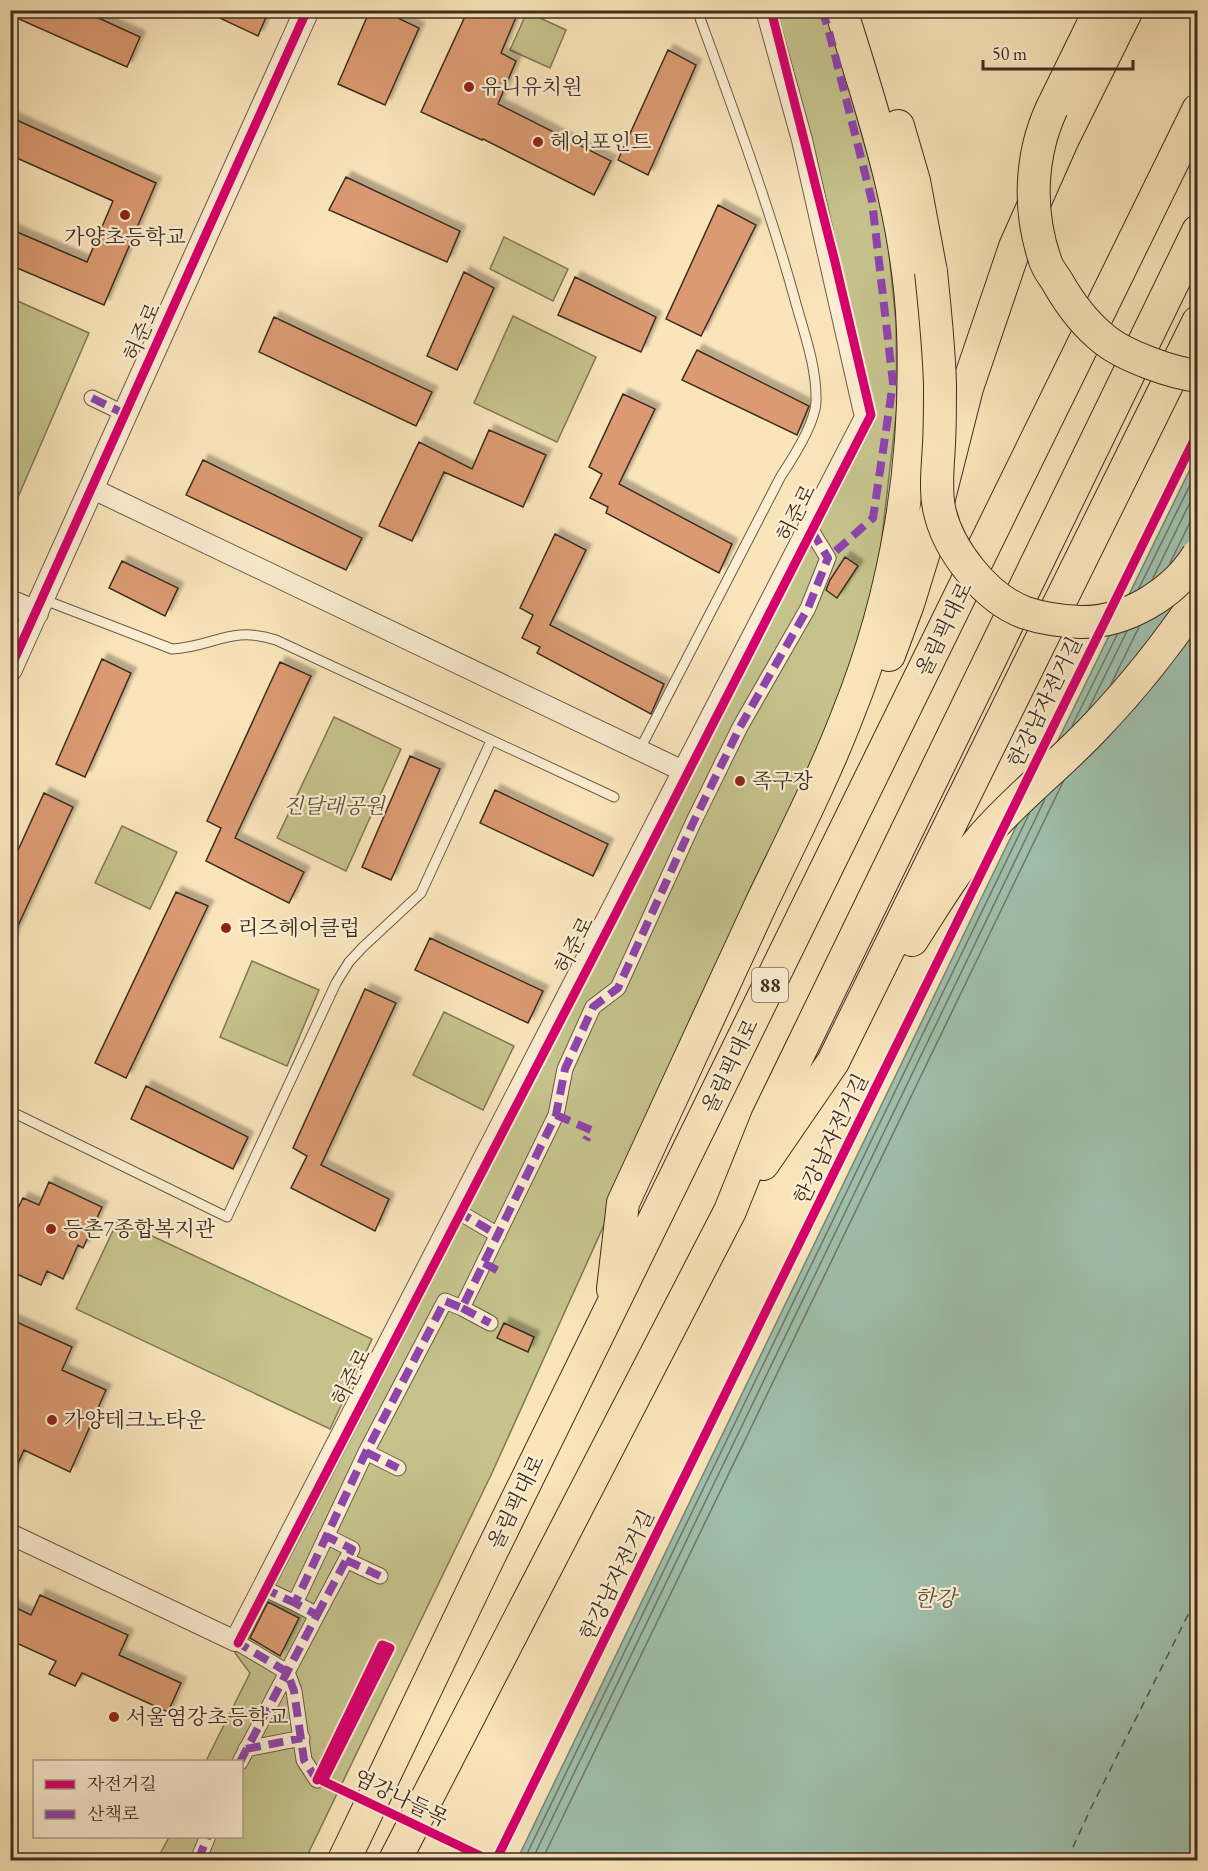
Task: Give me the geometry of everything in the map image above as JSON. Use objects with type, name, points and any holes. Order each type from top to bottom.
[{"type":"highway","points":[[610,1311],[623,1203],[848,714],[880,621],[904,507],[914,417],[913,328],[903,235],[881,141],[841,10]]},
{"type":"highway","points":[[863,10],[914,182],[931,272],[939,353],[939,508],[951,542],[969,570],[996,596],[1024,612],[1058,621],[1091,622],[1119,615],[1146,604],[1172,586],[1192,565],[1197,555]]},
{"type":"highway","points":[[1100,10],[1045,123],[1034,168],[1035,213],[1045,261],[1070,304],[1105,340],[1144,361],[1181,374],[1197,375]]},
{"type":"highway","points":[[805,810],[842,761],[880,678],[908,604],[932,526],[967,388],[1015,247],[1062,141],[1126,10]]},
{"type":"highway","name":"올림픽대로","points":[[344,1860],[485,1565],[1197,110]]},
{"type":"highway","points":[[394,1860],[730,1211],[767,1119],[1197,231]]},
{"type":"highway","points":[[833,1062],[1197,322]]},
{"type":"highway","points":[[730,1211],[833,1062],[942,893],[980,840],[1097,725],[1144,673],[1197,599]]},
{"type":"street","name":"허준로","points":[[10,669],[307,10]]},
{"type":"street","name":"허준로","points":[[235,1641],[865,417],[802,140],[766,10]]},
{"type":"street","points":[[92,398],[125,414]]},
{"type":"street","points":[[91,489],[683,771]]},
{"type":"street","points":[[462,1308],[556,1115],[566,1069],[593,1007],[618,988],[693,823],[740,727],[808,608],[828,558],[809,527]]},
{"type":"street","points":[[10,602],[39,606]]},
{"type":"street","points":[[457,1211],[498,1235]]},
{"type":"street","points":[[295,1603],[366,1452],[445,1300],[490,1323]]},
{"type":"street","points":[[366,1452],[394,1462]]},
{"type":"street","points":[[10,1534],[235,1641],[287,1672],[294,1691],[304,1760],[317,1780]]},
{"type":"street","points":[[243,1755],[351,1549],[326,1536]]},
{"type":"street","points":[[346,1560],[380,1576]]},
{"type":"street","points":[[263,1588],[317,1615]]},
{"type":"street","points":[[243,1755],[302,1738]]},
{"type":"street","points":[[198,1860],[207,1838]]},
{"type":"lane","points":[[639,751],[781,476],[800,448],[816,405],[815,374],[789,277],[746,144],[697,10]]},
{"type":"lane","points":[[39,606],[172,649],[232,635],[261,635],[292,647],[614,797]]},
{"type":"lane","points":[[10,1111],[227,1217],[336,983],[349,962],[363,947],[420,893],[491,741]]},
{"type":"green space","points":[[775,11],[828,11],[886,222],[896,323],[897,407],[877,580],[847,687],[492,1473],[305,1860],[157,1860],[168,1838],[243,1838],[243,1760],[206,1760],[250,1673],[235,1653],[690,775],[875,412]]},
{"type":"green space","points":[[527,12],[566,30],[550,68],[510,50]]},
{"type":"green space","points":[[504,237],[568,269],[553,301],[490,269]]},
{"type":"green space","points":[[11,298],[89,333],[12,511],[10,510]]},
{"type":"green space","points":[[513,316],[596,357],[557,442],[474,403]]},
{"type":"green space","name":"진달래공원","points":[[334,717],[401,749],[346,871],[277,838]]},
{"type":"green space","points":[[122,826],[177,852],[150,909],[95,883]]},
{"type":"green space","points":[[252,961],[319,990],[287,1066],[220,1037]]},
{"type":"green space","points":[[444,1012],[514,1046],[483,1110],[413,1075]]},
{"type":"green space","points":[[118,1220],[372,1339],[330,1429],[76,1309]]},
{"type":"water","name":"한강","points":[[1197,455],[1197,1860],[517,1860],[991,878]]},
{"type":"building","points":[[10,10],[81,10],[140,37],[127,67],[10,15]]},
{"type":"building","points":[[203,10],[269,10],[258,36]]},
{"type":"building","points":[[370,10],[381,10],[419,28],[385,105],[338,84]]},
{"type":"building","points":[[468,10],[519,10],[501,53],[516,61],[498,104],[611,161],[594,195],[483,139],[421,112]]},
{"type":"building","points":[[668,50],[696,65],[648,175],[618,160]]},
{"type":"building","name":"가양초등학교","points":[[10,117],[156,183],[104,305],[10,265],[10,229],[87,262],[113,201],[10,155]]},
{"type":"building","points":[[346,177],[460,231],[447,262],[329,210]]},
{"type":"building","points":[[718,205],[756,225],[701,336],[666,319]]},
{"type":"building","points":[[464,272],[494,288],[457,370],[427,356]]},
{"type":"building","points":[[575,277],[656,317],[641,352],[558,315]]},
{"type":"building","points":[[274,317],[432,392],[416,426],[259,352]]},
{"type":"building","points":[[697,350],[809,406],[797,435],[682,380]]},
{"type":"building","points":[[623,394],[655,409],[619,484],[732,544],[719,573],[606,513],[608,507],[590,498],[602,474],[589,467]]},
{"type":"building","points":[[489,430],[546,455],[523,507],[444,472],[412,541],[379,526],[419,442],[472,469]]},
{"type":"building","points":[[203,460],[362,538],[346,570],[186,495]]},
{"type":"building","points":[[555,534],[586,550],[550,625],[664,684],[651,714],[537,653],[540,647],[522,638],[533,615],[520,608]]},
{"type":"building","points":[[845,557],[858,566],[837,598],[826,590]]},
{"type":"building","points":[[122,561],[178,588],[165,616],[109,588]]},
{"type":"building","points":[[102,659],[131,673],[85,777],[56,764]]},
{"type":"building","points":[[280,662],[311,676],[235,838],[304,872],[289,903],[206,861],[221,828],[207,821]]},
{"type":"building","points":[[410,756],[440,769],[391,880],[362,867]]},
{"type":"building","points":[[495,790],[608,844],[593,876],[480,823]]},
{"type":"building","points":[[44,793],[73,807],[10,943],[10,868]]},
{"type":"building","points":[[176,892],[208,906],[126,1078],[95,1063]]},
{"type":"building","points":[[430,938],[543,991],[528,1023],[415,970]]},
{"type":"building","points":[[365,989],[396,1003],[321,1165],[389,1199],[375,1231],[291,1188],[307,1156],[293,1148]]},
{"type":"building","points":[[146,1086],[248,1137],[233,1169],[131,1119]]},
{"type":"building","name":"등촌7종합복지관","points":[[49,1182],[102,1207],[83,1248],[78,1245],[63,1279],[47,1271],[41,1285],[10,1271],[10,1210],[16,1212],[23,1198],[39,1205]]},
{"type":"building","name":"가양테크노타운","points":[[10,1319],[72,1347],[62,1370],[106,1390],[70,1472],[24,1450],[10,1481]]},
{"type":"building","points":[[504,1323],[534,1337],[528,1352],[497,1338]]},
{"type":"building","points":[[40,1595],[128,1635],[119,1655],[181,1683],[168,1712],[82,1673],[75,1686],[49,1674],[56,1661],[10,1640],[10,1605],[31,1615]]},
{"type":"building","points":[[268,1602],[299,1618],[280,1656],[250,1638]]},
{"type":"ferry route","points":[[1067,1860],[1198,1595]]},
{"type":"marked path","points":[[822,10],[872,201],[893,383],[873,518],[828,558]]},
{"type":"marked path","points":[[92,398],[125,414]]},
{"type":"marked path","points":[[241,1760],[317,1615],[295,1603],[366,1452],[445,1301],[462,1308],[556,1115],[565,1069],[593,1007],[618,988],[693,823],[740,727],[808,608],[828,558],[810,528]]},
{"type":"marked path","points":[[556,1115],[591,1130],[586,1140]]},
{"type":"marked path","points":[[457,1211],[498,1235]]},
{"type":"marked path","points":[[484,1263],[504,1274]]},
{"type":"marked path","points":[[462,1308],[490,1323]]},
{"type":"marked path","points":[[366,1452],[398,1468]]},
{"type":"marked path","points":[[317,1615],[352,1549],[326,1536]]},
{"type":"marked path","points":[[346,1560],[380,1576]]},
{"type":"marked path","points":[[263,1588],[295,1603]]},
{"type":"marked path","points":[[235,1641],[287,1672],[294,1691],[304,1760],[317,1780]]},
{"type":"marked path","points":[[246,1749],[302,1738]]},
{"type":"marked path","points":[[198,1860],[207,1838]]},
{"type":"cycle path","points":[[10,669],[307,10]]},
{"type":"cycle path","points":[[238,1643],[871,415],[771,10]]},
{"type":"cycle path","name":"한강남자전거길","points":[[496,1860],[1198,432]]},
{"type":"cycle path","name":"염강나들목","points":[[317,1780],[382,1645],[390,1648],[323,1781],[489,1860]]},
{"type":"place","name":"유니유치원","points":[[469,87]]},
{"type":"place","name":"헤어포인트","points":[[538,142]]},
{"type":"place","name":"가양초등학교","points":[[125,215]]},
{"type":"place","name":"족구장","points":[[740,781]]},
{"type":"place","name":"리즈헤어클럽","points":[[226,928]]},
{"type":"place","name":"등촌7종합복지관","points":[[51,1229]]},
{"type":"place","name":"가양테크노타운","points":[[52,1420]]},
{"type":"place","name":"서울염강초등학교","points":[[114,1717]]}]
